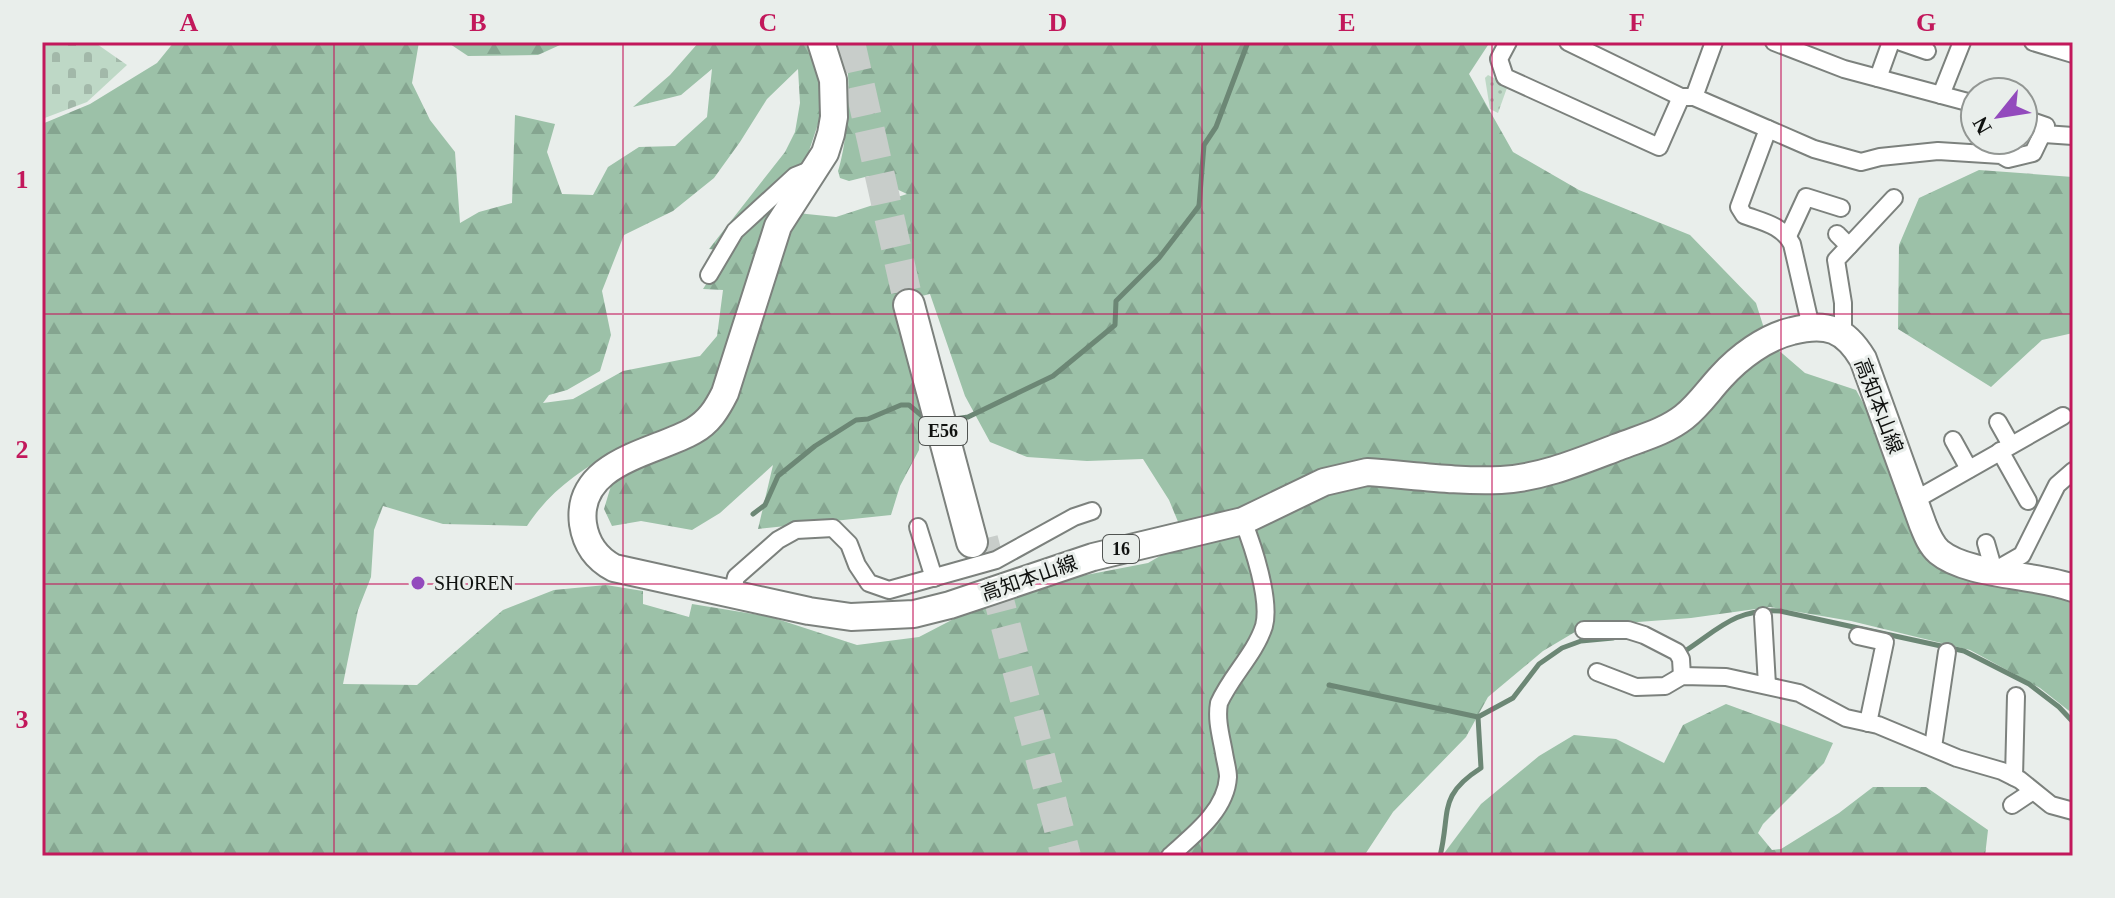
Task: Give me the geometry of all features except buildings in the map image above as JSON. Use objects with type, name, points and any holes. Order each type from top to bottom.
[{"type":"highway","name":"E56","points":[[920,318],[976,534]]},
{"type":"main road","name":"高知本山線","points":[[821,42],[831,66],[834,117],[825,153],[778,226],[725,393],[716,411],[693,431],[617,464],[605,472],[590,491],[582,517],[585,536],[603,562],[614,568],[851,617],[914,614],[1105,553],[1243,521],[1324,482],[1358,472],[1502,480],[1559,469],[1666,429],[1694,409],[1723,374],[1746,355],[1775,337],[1811,327],[1843,333],[1853,344],[1870,375],[1929,539],[1941,554],[1958,562],[2046,579],[2073,588]]},
{"type":"street","points":[[1508,42],[1499,59],[1505,77],[1659,147],[1688,97],[1714,42]]},
{"type":"street","points":[[1568,42],[1688,97],[1814,149],[1861,162],[1880,157],[1953,150],[2001,155],[2008,159],[2033,153],[2046,126],[2039,122]]},
{"type":"street","points":[[1774,42],[1844,69],[1959,100]]},
{"type":"street","points":[[1878,78],[1891,42]]},
{"type":"street","points":[[1901,42],[1927,51]]},
{"type":"street","points":[[1941,95],[1962,42]]},
{"type":"street","points":[[2033,42],[2073,54]]},
{"type":"street","points":[[1768,129],[1739,207],[1744,215],[1776,226],[1788,236],[1811,327]]},
{"type":"street","points":[[2044,134],[2073,136]]},
{"type":"street","points":[[709,275],[735,231],[795,176],[816,167]]},
{"type":"street","points":[[1788,236],[1806,197],[1841,208]]},
{"type":"street","points":[[1843,333],[1843,303],[1836,260],[1843,240],[1894,198]]},
{"type":"street","points":[[1915,500],[2063,416]]},
{"type":"street","points":[[1998,422],[2028,501]]},
{"type":"street","points":[[1953,440],[1969,469]]},
{"type":"street","points":[[1986,543],[1994,571],[2022,555],[2057,485],[2073,471]]},
{"type":"street","points":[[732,594],[736,577],[778,540],[796,530],[833,528],[849,544],[861,573],[869,583],[889,590],[996,560],[1074,517],[1092,511]]},
{"type":"street","points":[[1170,856],[1199,830],[1224,793],[1228,778],[1217,714],[1219,703],[1264,625],[1267,611],[1251,541],[1243,521]]},
{"type":"street","points":[[918,527],[934,578]]},
{"type":"street","points":[[1763,616],[1767,685]]},
{"type":"street","points":[[1584,630],[1628,630],[1680,662],[1726,677],[1799,693],[1846,718],[1868,723],[1957,758],[1987,765],[2014,777],[2051,805],[2073,811]]},
{"type":"street","points":[[1858,636],[1885,642],[1868,723]]},
{"type":"street","points":[[1933,747],[1947,652]]},
{"type":"street","points":[[1597,672],[1636,687],[1665,686],[1680,662]]},
{"type":"street","points":[[2014,777],[2016,696]]},
{"type":"street","points":[[2012,805],[2033,791]]},
{"type":"green space","points":[[42,42],[94,42],[127,65],[87,102],[42,119]]},
{"type":"green space","points":[[174,42],[419,42],[412,83],[430,120],[455,152],[460,223],[479,212],[512,203],[515,115],[555,124],[547,152],[562,194],[593,195],[608,167],[639,147],[675,146],[707,117],[712,69],[681,95],[633,107],[670,75],[699,42],[804,42],[813,57],[821,94],[819,121],[807,157],[718,250],[709,249],[785,152],[795,132],[800,103],[798,69],[767,99],[714,178],[673,211],[624,235],[602,291],[611,335],[600,371],[567,390],[549,395],[543,403],[573,399],[623,371],[700,356],[717,336],[723,290],[703,289],[735,239],[791,186],[717,387],[704,407],[680,425],[625,446],[590,466],[555,492],[527,526],[443,524],[383,506],[374,530],[371,577],[358,610],[343,684],[417,685],[503,610],[554,590],[606,585],[643,591],[643,604],[689,617],[692,604],[771,617],[857,645],[919,637],[969,611],[1034,585],[1148,563],[1186,541],[1169,500],[1143,459],[1087,461],[1027,457],[990,442],[965,396],[930,294],[893,303],[921,406],[919,450],[900,486],[891,515],[758,529],[773,465],[720,513],[692,530],[641,521],[612,526],[604,509],[613,479],[696,443],[784,234],[797,213],[836,217],[907,194],[869,176],[849,181],[840,178],[838,171],[846,131],[848,83],[845,58],[835,42],[1490,42],[1469,74],[1513,152],[1579,190],[1690,235],[1756,303],[1768,341],[1805,373],[1856,390],[1880,434],[1912,535],[1925,558],[1949,570],[2073,599],[2073,714],[2040,688],[1970,650],[1851,621],[1770,607],[1691,618],[1585,626],[1543,651],[1488,697],[1466,737],[1393,812],[1364,856],[42,856],[42,124],[90,104],[157,63]]},
{"type":"green space","points":[[447,42],[561,42],[538,55],[468,56]]},
{"type":"green space","points":[[1488,75],[1508,85],[1498,113],[1490,109],[1485,78]]},
{"type":"green space","points":[[1979,170],[2073,177],[2073,333],[2042,340],[1991,387],[1898,329],[1899,245],[1919,198]]},
{"type":"green space","points":[[1726,704],[1833,743],[1824,763],[1763,824],[1758,833],[1772,850],[1781,849],[1839,813],[1873,787],[1926,787],[1988,830],[1985,856],[1442,856],[1481,804],[1539,756],[1574,735],[1616,739],[1664,763],[1683,725]]},
{"type":"waterway","points":[[948,420],[968,417],[1053,376],[1115,325],[1116,301],[1159,258],[1199,206],[1204,145],[1216,127],[1248,42]]},
{"type":"waterway","points":[[753,514],[765,505],[778,476],[815,446],[856,420],[868,419],[901,405],[909,405],[927,420]]},
{"type":"waterway","points":[[1682,653],[1738,617],[1780,611],[1964,651],[2029,684],[2073,722]]},
{"type":"waterway","points":[[1440,856],[1452,797],[1458,787],[1481,768],[1478,717],[1513,698],[1539,664],[1562,648],[1581,641],[1613,638]]},
{"type":"waterway","points":[[1329,685],[1478,717]]},
{"type":"tunnel","points":[[850,42],[909,305]]},
{"type":"tunnel","points":[[983,539],[1066,856]]},
{"type":"place","name":"SHOREN","points":[[418,583]]}]
